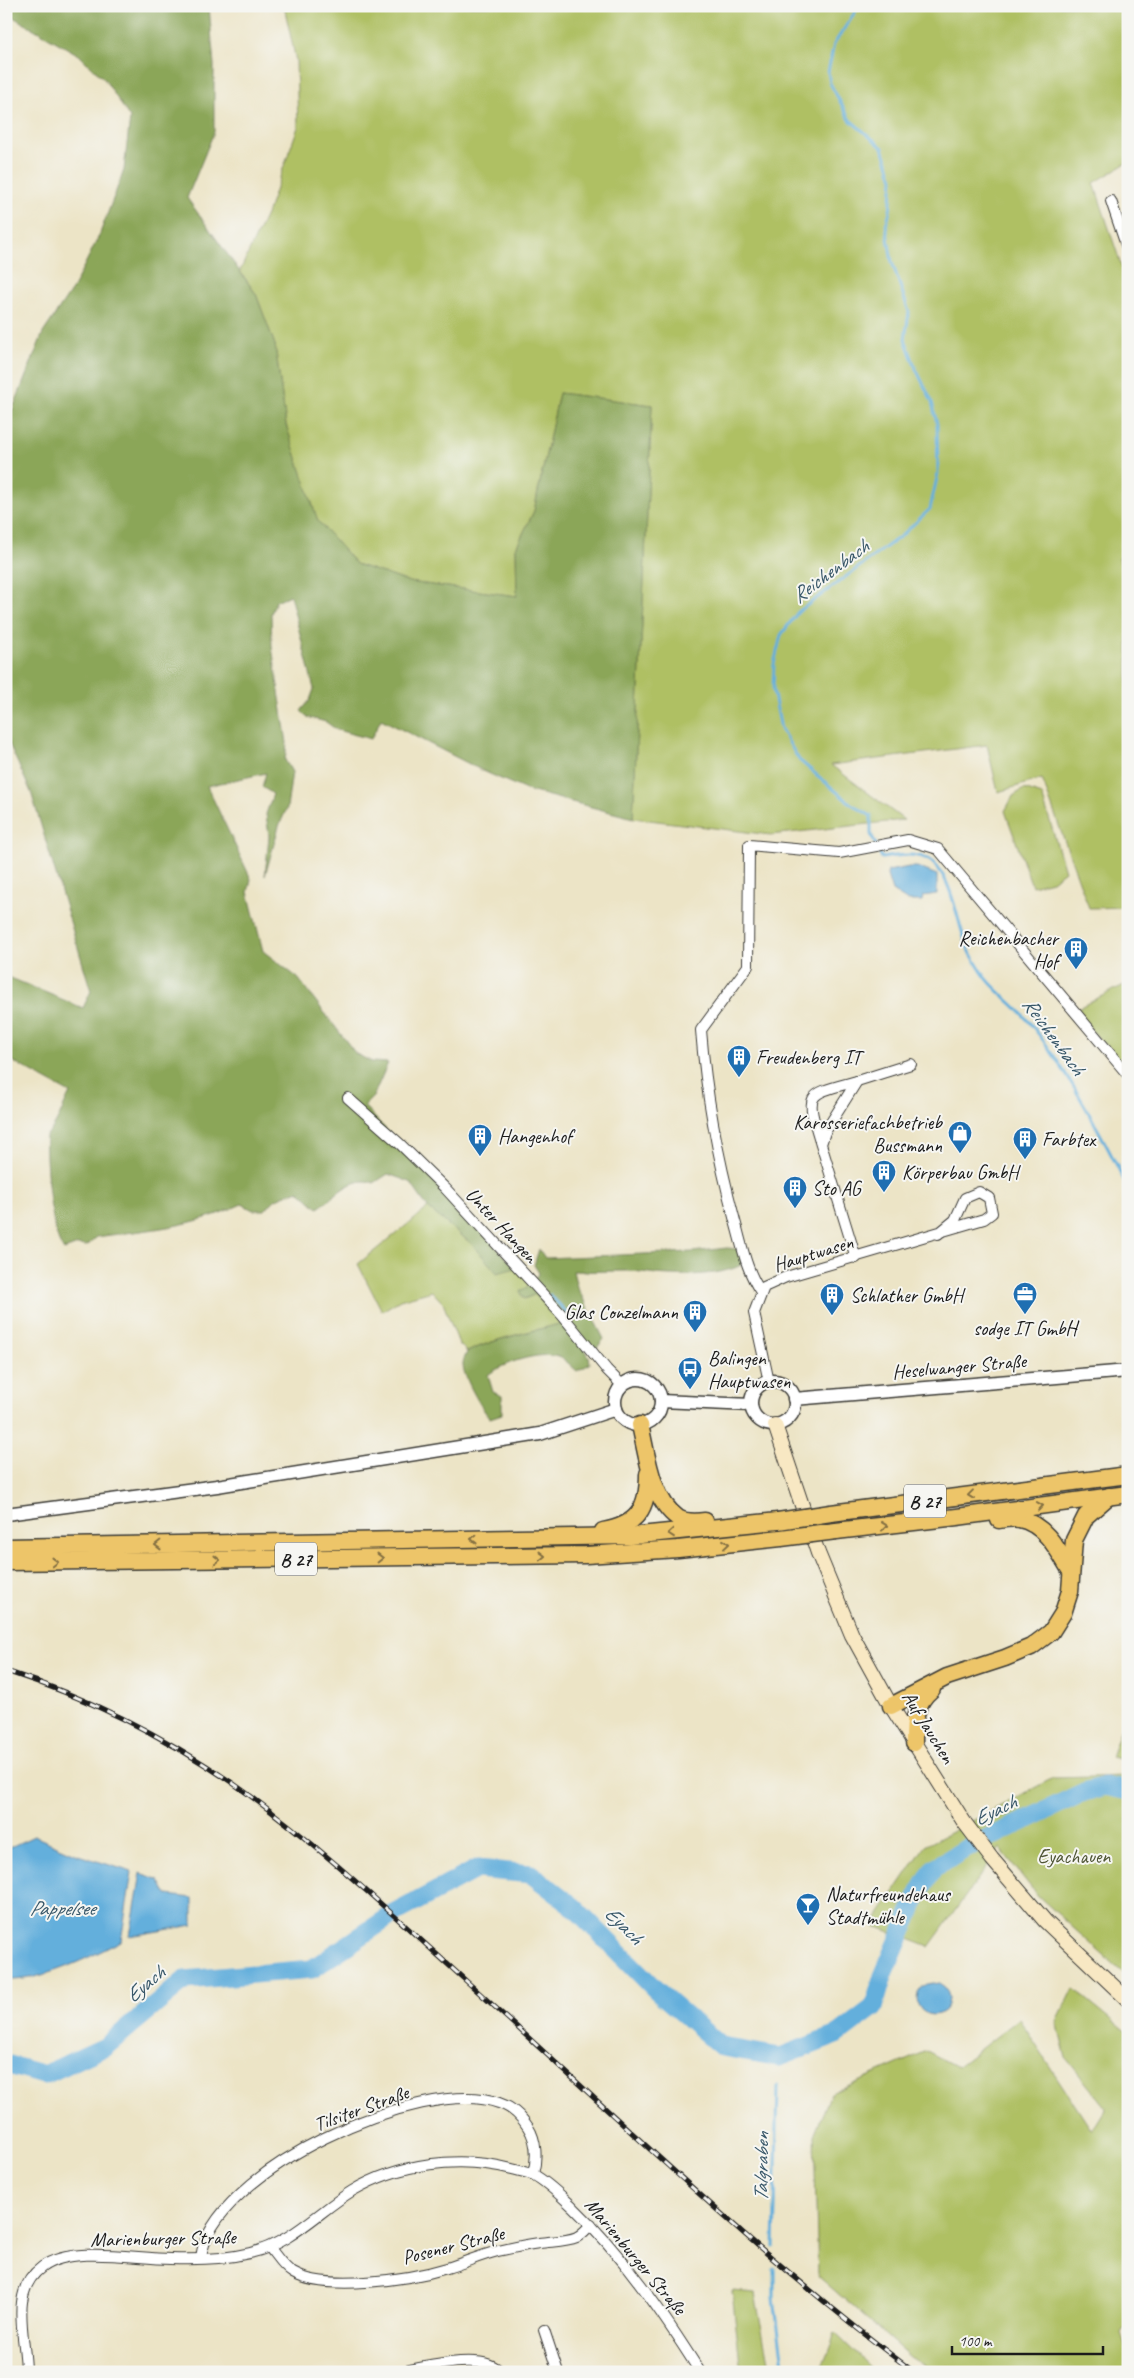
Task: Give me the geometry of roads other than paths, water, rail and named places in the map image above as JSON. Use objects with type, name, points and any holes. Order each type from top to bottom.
[{"type":"highway","points":[[640,1425],[656,1489],[666,1506],[679,1519],[691,1522],[734,1519],[754,1524]]},
{"type":"highway","points":[[558,1538],[619,1528],[637,1517],[648,1495],[648,1462]]},
{"type":"highway","name":"B 27","points":[[6,1547],[630,1536],[754,1524],[1128,1475]]},
{"type":"highway","name":"B 27","points":[[6,1562],[586,1556],[781,1538],[1128,1494]]},
{"type":"highway","points":[[891,1706],[947,1677],[1005,1658],[1031,1647],[1051,1632],[1064,1613],[1070,1591],[1070,1570],[1074,1540],[1086,1516],[1109,1496]]},
{"type":"highway","points":[[957,1517],[980,1521],[1018,1519],[1036,1527],[1053,1541],[1070,1570]]},
{"type":"highway","points":[[914,1743],[916,1709],[924,1696],[947,1677]]},
{"type":"main road","name":"Auf Jauchen","points":[[775,1425],[825,1572],[852,1635],[891,1706],[964,1822],[992,1859],[1045,1921],[1128,2000]]},
{"type":"street","points":[[1111,201],[1128,251]]},
{"type":"street","points":[[761,1292],[747,1266],[724,1177],[706,1089],[701,1030],[748,966],[749,845],[838,853],[908,840],[938,849],[1128,1075]]},
{"type":"street","points":[[856,1258],[811,1112],[811,1101],[824,1090],[911,1064]]},
{"type":"street","points":[[821,1144],[825,1132],[857,1081]]},
{"type":"street","name":"Unter Hangen","points":[[348,1098],[400,1144],[445,1188],[562,1315],[607,1370],[622,1385]]},
{"type":"street","name":"Hauptwasen","points":[[768,1382],[754,1313],[764,1287],[786,1277],[938,1234],[984,1219],[992,1213],[989,1198],[979,1192],[966,1198],[955,1220],[938,1234]]},
{"type":"street","name":"Heselwanger Straße","points":[[794,1399],[1128,1371]]},
{"type":"street","points":[[635,1378],[650,1382],[656,1386],[661,1401],[653,1420],[640,1425],[625,1421],[616,1409],[615,1396],[622,1385],[635,1378]]},
{"type":"street","points":[[768,1382],[779,1382],[786,1386],[794,1399],[794,1408],[791,1416],[784,1422],[775,1425],[759,1420],[751,1405],[755,1391],[768,1382]]},
{"type":"street","points":[[661,1401],[751,1405]]},
{"type":"street","points":[[6,1514],[217,1486],[540,1434],[616,1409]]},
{"type":"street","name":"Tilsiter Straße","points":[[201,2258],[207,2234],[216,2220],[231,2202],[260,2177],[305,2148],[341,2129],[417,2105],[444,2099],[469,2098],[498,2102],[510,2108],[522,2118],[530,2131],[535,2146],[533,2174]]},
{"type":"street","name":"Marienburger Straße","points":[[26,2372],[20,2304],[29,2282],[41,2268],[51,2262],[67,2257],[84,2256],[134,2256],[172,2259],[248,2254],[270,2248],[290,2237],[354,2190],[386,2175],[420,2164],[462,2162],[495,2164],[533,2174],[559,2194],[591,2224],[633,2274],[676,2332],[700,2372]]},
{"type":"street","name":"Posener Straße","points":[[270,2248],[281,2263],[293,2273],[309,2279],[326,2282],[360,2282],[408,2277],[446,2268],[495,2252],[540,2242],[567,2240],[580,2234],[591,2224]]},
{"type":"street","points":[[544,2330],[558,2372]]},
{"type":"street","points":[[400,2372],[449,2363],[474,2361],[497,2368],[500,2372]]},
{"type":"water","points":[[917,867],[937,875],[937,894],[923,896],[922,901],[908,901],[892,891],[887,875],[888,871]]},
{"type":"water","name":"Pappelsee","points":[[34,1836],[78,1855],[132,1872],[121,1941],[80,1961],[49,1973],[19,1980],[6,1980],[6,1849]]},
{"type":"water","points":[[141,1873],[159,1880],[167,1895],[193,1898],[193,1925],[130,1936]]},
{"type":"water","points":[[933,1983],[939,1984],[944,1988],[948,1993],[948,2005],[944,2010],[939,2014],[933,2015],[927,2014],[922,2010],[918,2005],[917,1999],[918,1993],[922,1988],[927,1984]]},
{"type":"waterway","name":"Reichenbach","points":[[859,6],[834,44],[828,72],[830,83],[850,120],[883,148],[893,179],[890,211],[886,225],[892,262],[909,312],[905,339],[916,369],[932,402],[937,424],[938,473],[930,509],[901,536],[798,612],[781,635],[774,664],[773,690],[781,729],[799,760],[850,803],[871,816],[871,834],[882,858],[904,855],[919,856],[933,862],[938,868],[948,886],[967,946],[974,959],[986,978],[1014,1005],[1039,1034],[1094,1122],[1128,1188]]},
{"type":"waterway","points":[[550,1295],[571,1317]]},
{"type":"waterway","name":"Reichenbach","points":[[1123,1789],[1128,1775]]},
{"type":"waterway","name":"Eyach","points":[[6,2064],[44,2075],[105,2047],[185,1980],[312,1969],[395,1913],[477,1869],[531,1874],[574,1907],[655,1989],[722,2047],[780,2057],[837,2035],[874,2007],[883,1976],[917,1897],[934,1868],[962,1851],[1084,1792],[1105,1786],[1128,1791]]},
{"type":"waterway","name":"Talgraben","points":[[774,2247],[778,2086]]},
{"type":"waterway","name":"Talgraben","points":[[774,2268],[774,2298],[784,2372]]},
{"type":"railway","points":[[6,1671],[66,1693],[124,1719],[207,1766],[264,1806],[380,1903],[740,2230],[797,2279],[914,2372]]},
{"type":"place","name":"Reichenbacher Hof","points":[[1076,970]]},
{"type":"place","name":"Freudenberg IT","points":[[739,1078]]},
{"type":"place","name":"Karosseriefachbetrieb Bussmann","points":[[960,1154]]},
{"type":"place","name":"Hangenhof","points":[[480,1157]]},
{"type":"place","name":"Farbtex","points":[[1025,1160]]},
{"type":"place","name":"Körperbau GmbH","points":[[884,1193]]},
{"type":"place","name":"Sto AG","points":[[795,1209]]},
{"type":"place","name":"sodge IT GmbH","points":[[1025,1315]]},
{"type":"place","name":"Schlather GmbH","points":[[832,1316]]},
{"type":"place","name":"Glas Conzelmann","points":[[695,1333]]},
{"type":"place","name":"Balingen Hauptwasen","points":[[690,1390]]},
{"type":"place","name":"Naturfreundehaus Stadtmühle","points":[[808,1926]]},
{"type":"park label","name":"Eyachauen","points":[[1074,1856]]}]
